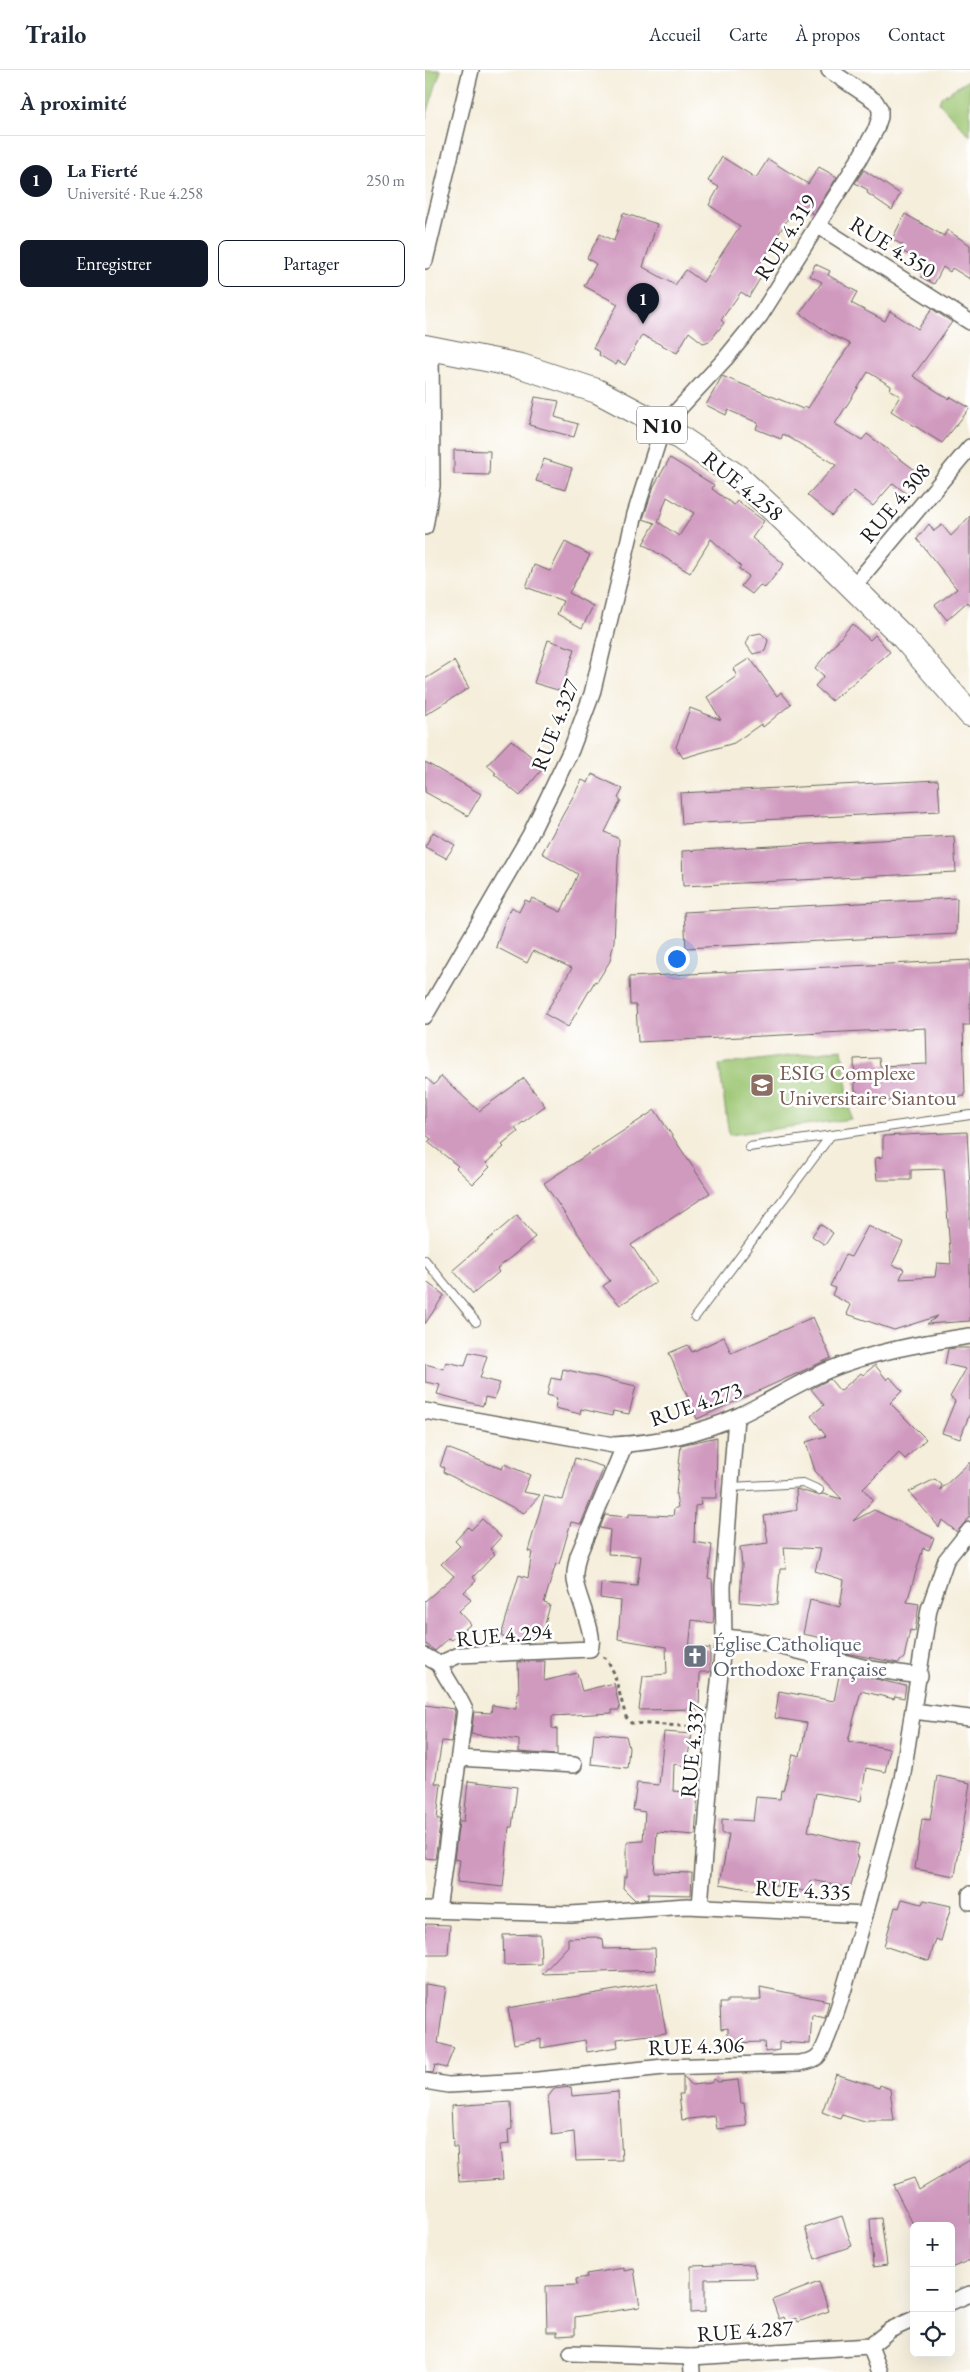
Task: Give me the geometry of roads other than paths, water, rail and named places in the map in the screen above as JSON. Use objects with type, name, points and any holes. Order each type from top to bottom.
[{"type":"highway","name":"RUE 4.258","points":[[428,348],[521,366],[597,391],[663,426],[738,477],[903,637],[970,714]]},
{"type":"street","points":[[425,261],[471,70]]},
{"type":"street","name":"RUE 4.319","points":[[663,426],[725,359],[755,323],[858,161],[880,117],[875,101],[829,70]]},
{"type":"street","name":"RUE 4.350","points":[[817,225],[970,322]]},
{"type":"street","points":[[425,527],[432,486],[428,348]]},
{"type":"street","name":"RUE 4.327","points":[[425,1016],[530,835],[571,750],[592,694],[635,514],[663,426]]},
{"type":"street","name":"RUE 4.308","points":[[853,587],[970,446]]},
{"type":"street","name":"RUE 4.273","points":[[425,1411],[613,1445],[675,1438],[736,1417],[827,1371],[923,1342],[970,1336]]},
{"type":"street","name":"RUE 4.337","points":[[701,1906],[714,1728],[724,1637],[723,1587],[736,1417]]},
{"type":"street","name":"RUE 4.294","points":[[425,1656],[439,1664],[459,1655],[590,1649],[592,1639],[578,1593],[575,1568],[578,1556],[625,1444]]},
{"type":"street","name":"RUE 4.335","points":[[431,1910],[571,1914],[701,1906],[865,1915],[903,1779],[929,1609],[946,1560],[970,1530]]},
{"type":"street","points":[[724,1637],[754,1640],[871,1669],[920,1676]]},
{"type":"street","points":[[431,1910],[459,1758],[465,1710],[460,1698],[450,1686],[439,1664]]},
{"type":"street","points":[[913,1712],[970,1718]]},
{"type":"street","points":[[459,1758],[574,1765]]},
{"type":"street","points":[[970,1894],[970,1902]]},
{"type":"street","name":"RUE 4.306","points":[[425,2081],[448,2085],[528,2080],[664,2067],[799,2063],[810,2060],[817,2057],[823,2051],[865,1915]]},
{"type":"street","points":[[955,2300],[970,2294]]},
{"type":"street","points":[[880,2372],[870,2346],[890,2330],[910,2321]]},
{"type":"street","name":"RUE 4.287","points":[[571,2353],[691,2364],[870,2346]]},
{"type":"lane","points":[[749,1147],[970,1115]]},
{"type":"lane","points":[[695,1317],[831,1135]]},
{"type":"lane","points":[[425,1260],[476,1322]]},
{"type":"lane","points":[[732,1487],[803,1483],[819,1490]]},
{"type":"place","name":"La Fierté","points":[[643,324]]},
{"type":"place","name":"ESIG Complexe Universitaire Siantou","points":[[762,1085]]},
{"type":"place","name":"Église Catholique Orthodoxe Française","points":[[695,1656]]}]
